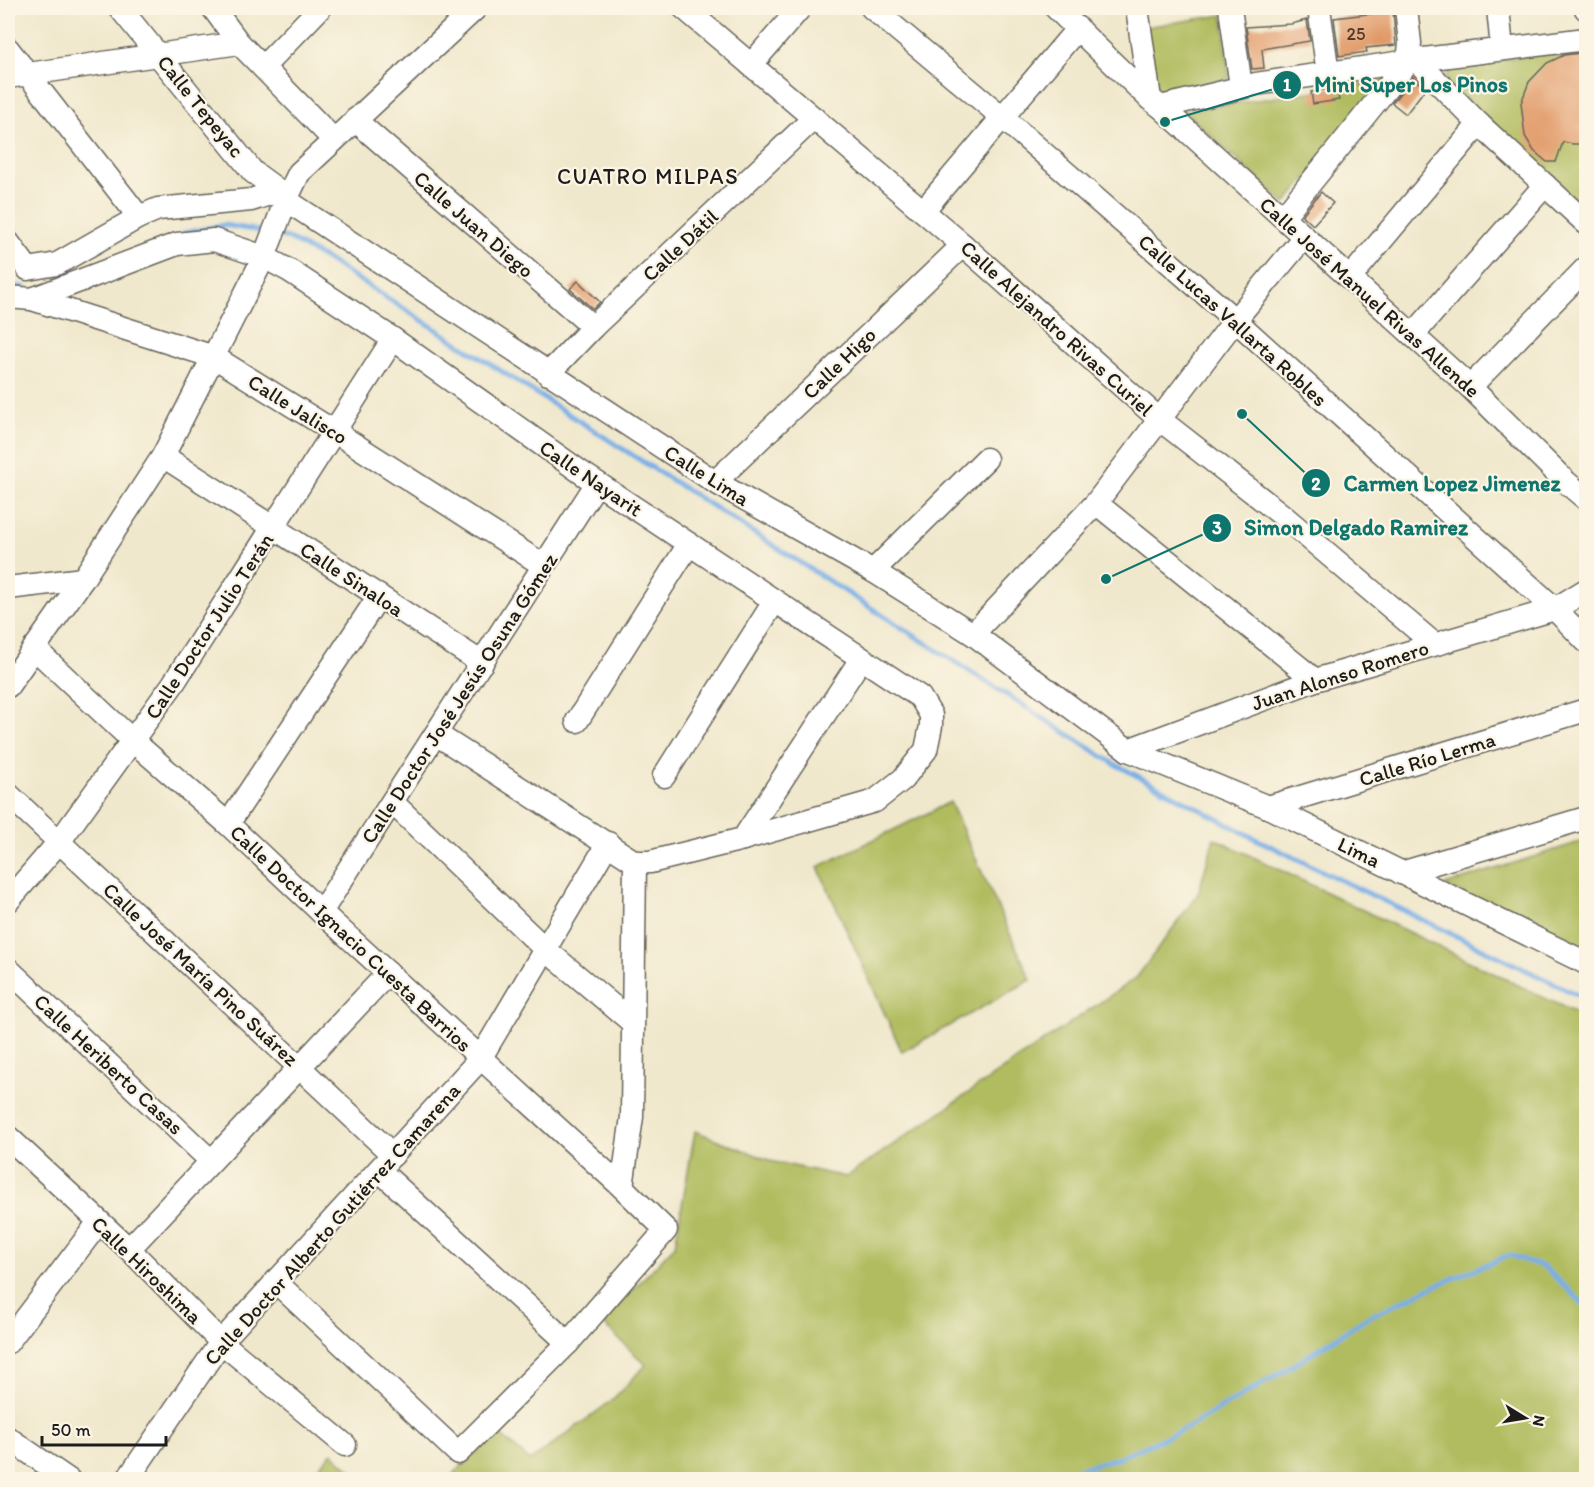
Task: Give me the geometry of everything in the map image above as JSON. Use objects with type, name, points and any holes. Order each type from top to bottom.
[{"type":"street","name":"Calle Tepeyac","points":[[120,8],[282,203]]},
{"type":"street","points":[[213,8],[239,43],[334,140]]},
{"type":"street","points":[[263,67],[320,8]]},
{"type":"street","points":[[8,686],[83,579],[163,456],[266,253],[282,203],[299,173],[476,8]]},
{"type":"street","name":"Calle Alejandro Rivas Curiel","points":[[684,8],[963,245],[1159,419],[1282,515],[1434,644]]},
{"type":"street","points":[[751,65],[800,8]]},
{"type":"street","name":"Calle Lucas Vallarta Robles","points":[[872,8],[1002,117],[1235,320],[1555,609],[1587,641]]},
{"type":"street","name":"Calle José Manuel Rivas Allende","points":[[1056,8],[1155,103],[1470,387],[1566,482],[1587,499]]},
{"type":"street","points":[[1137,8],[1155,103],[1241,87],[1412,61],[1587,39]]},
{"type":"street","points":[[1230,8],[1241,87]]},
{"type":"street","points":[[1319,8],[1328,74]]},
{"type":"street","points":[[1406,8],[1412,61],[1587,223]]},
{"type":"street","points":[[1498,8],[1502,49]]},
{"type":"street","points":[[923,211],[1078,28]]},
{"type":"street","points":[[17,75],[239,43]]},
{"type":"street","points":[[8,49],[17,75],[139,217]]},
{"type":"street","points":[[1283,217],[1412,61]]},
{"type":"street","name":"Calle Dátil","points":[[548,374],[593,327],[814,118]]},
{"type":"street","name":"Calle Juan Diego","points":[[356,120],[593,327]]},
{"type":"street","points":[[1350,278],[1479,123]]},
{"type":"street","points":[[1413,335],[1545,185]]},
{"type":"street","points":[[8,242],[28,269],[57,264],[139,217],[158,209],[251,200],[282,203]]},
{"type":"street","name":"Calle Lima","points":[[282,203],[623,420],[715,482],[873,571],[973,634],[1128,750]]},
{"type":"street","points":[[973,634],[1096,503],[1235,320],[1304,237]]},
{"type":"street","name":"Calle Nayarit","points":[[32,298],[177,244],[214,240],[266,253],[393,339],[597,483],[920,697],[931,715],[932,726],[926,750],[903,779],[875,801],[743,839]]},
{"type":"street","name":"Calle Higo","points":[[715,482],[963,245]]},
{"type":"street","points":[[1470,387],[1587,268]]},
{"type":"street","points":[[8,297],[32,298]]},
{"type":"street","name":"Calle Jalisco","points":[[32,298],[214,357],[543,565]]},
{"type":"street","name":"Calle Doctor Julio Terán","points":[[8,901],[59,842],[173,684],[393,339]]},
{"type":"street","name":"Calle Sinaloa","points":[[163,456],[482,663]]},
{"type":"street","points":[[873,571],[986,459]]},
{"type":"street","name":"Calle Doctor José Jesús Osuna Gómez","points":[[321,912],[597,483]]},
{"type":"street","points":[[1096,503],[1315,680]]},
{"type":"street","points":[[577,721],[689,544]]},
{"type":"street","points":[[8,588],[83,579]]},
{"type":"street","points":[[1555,609],[1587,590]]},
{"type":"street","points":[[228,824],[379,596]]},
{"type":"street","points":[[664,776],[774,602]]},
{"type":"street","name":"Juan Alonso Romero","points":[[1128,750],[1315,680],[1555,609]]},
{"type":"street","name":"Calle Doctor Ignacio Cuesta Barrios","points":[[34,648],[133,741],[228,824],[666,1230],[568,1343]]},
{"type":"street","points":[[436,734],[635,862],[650,862],[743,839],[861,659]]},
{"type":"street","name":"Calle Río Lerma","points":[[1268,807],[1587,710]]},
{"type":"street","name":"Lima","points":[[1128,750],[1268,807],[1587,963]]},
{"type":"street","name":"Calle José María Pino Suárez","points":[[8,794],[298,1066],[386,1163],[568,1343]]},
{"type":"street","points":[[392,802],[546,950],[632,1022]]},
{"type":"street","points":[[1401,873],[1587,818]]},
{"type":"street","name":"Calle Doctor Alberto Gutiérrez Camarena","points":[[127,1479],[221,1342],[480,1059],[608,843]]},
{"type":"street","points":[[622,1187],[632,1117],[635,862]]},
{"type":"street","name":"Calle Heriberto Casas","points":[[8,969],[210,1160]]},
{"type":"street","points":[[129,1249],[298,1066],[388,973]]},
{"type":"street","name":"Calle Hiroshima","points":[[8,1137],[129,1249],[221,1342],[345,1445]]},
{"type":"street","points":[[8,1342],[99,1222]]},
{"type":"street","points":[[275,1281],[458,1453],[568,1343]]},
{"type":"street","points":[[8,1438],[69,1479]]},
{"type":"green space","points":[[1223,15],[1229,79],[1154,93],[1145,27]]},
{"type":"green space","points":[[1586,48],[1586,211],[1446,81],[1452,66]]},
{"type":"green space","points":[[1390,80],[1285,204],[1184,111]]},
{"type":"green space","points":[[1586,602],[1586,635],[1570,618]]},
{"type":"green space","points":[[950,802],[1031,980],[902,1052],[818,867]]},
{"type":"green space","points":[[1214,838],[1586,1018],[1586,1479],[448,1479],[497,1432],[530,1461],[611,1401],[646,1365],[602,1323],[675,1245],[695,1131],[774,1162],[846,1177],[1137,977],[1198,894]]},
{"type":"green space","points":[[1586,840],[1586,954],[1445,885]]},
{"type":"green space","points":[[332,1453],[361,1479],[307,1479]]},
{"type":"building","points":[[1393,11],[1396,45],[1366,48],[1367,52],[1339,56],[1334,18]]},
{"type":"building","points":[[1307,20],[1310,41],[1262,49],[1264,68],[1252,69],[1246,27],[1291,24]]},
{"type":"building","points":[[1580,53],[1587,55],[1587,144],[1563,142],[1556,162],[1547,162],[1534,151],[1525,136],[1521,103],[1529,82],[1547,63],[1564,55]]},
{"type":"building","points":[[1413,77],[1425,89],[1406,114],[1392,103]]},
{"type":"building","points":[[1337,88],[1339,100],[1313,104],[1311,92]]},
{"type":"building","points":[[1321,192],[1333,203],[1313,225],[1302,215]]},
{"type":"building","points":[[578,281],[600,302],[593,309],[570,289]]},
{"type":"waterway","points":[[184,233],[224,225],[266,232]]},
{"type":"waterway","points":[[278,235],[290,239],[331,262],[1113,763],[1254,838],[1586,999]]},
{"type":"waterway","points":[[8,285],[24,287]]},
{"type":"waterway","points":[[1038,1480],[1118,1458],[1187,1428],[1284,1371],[1368,1317],[1509,1255],[1544,1267],[1586,1306]]},
{"type":"place","name":"Mini Super Los Pinos","points":[[1165,122]]},
{"type":"place","name":"Carmen Lopez Jimenez","points":[[1242,414]]},
{"type":"place","name":"Simon Delgado Ramirez","points":[[1106,579]]},
{"type":"district","name":"CUATRO MILPAS","points":[[648,176]]}]
